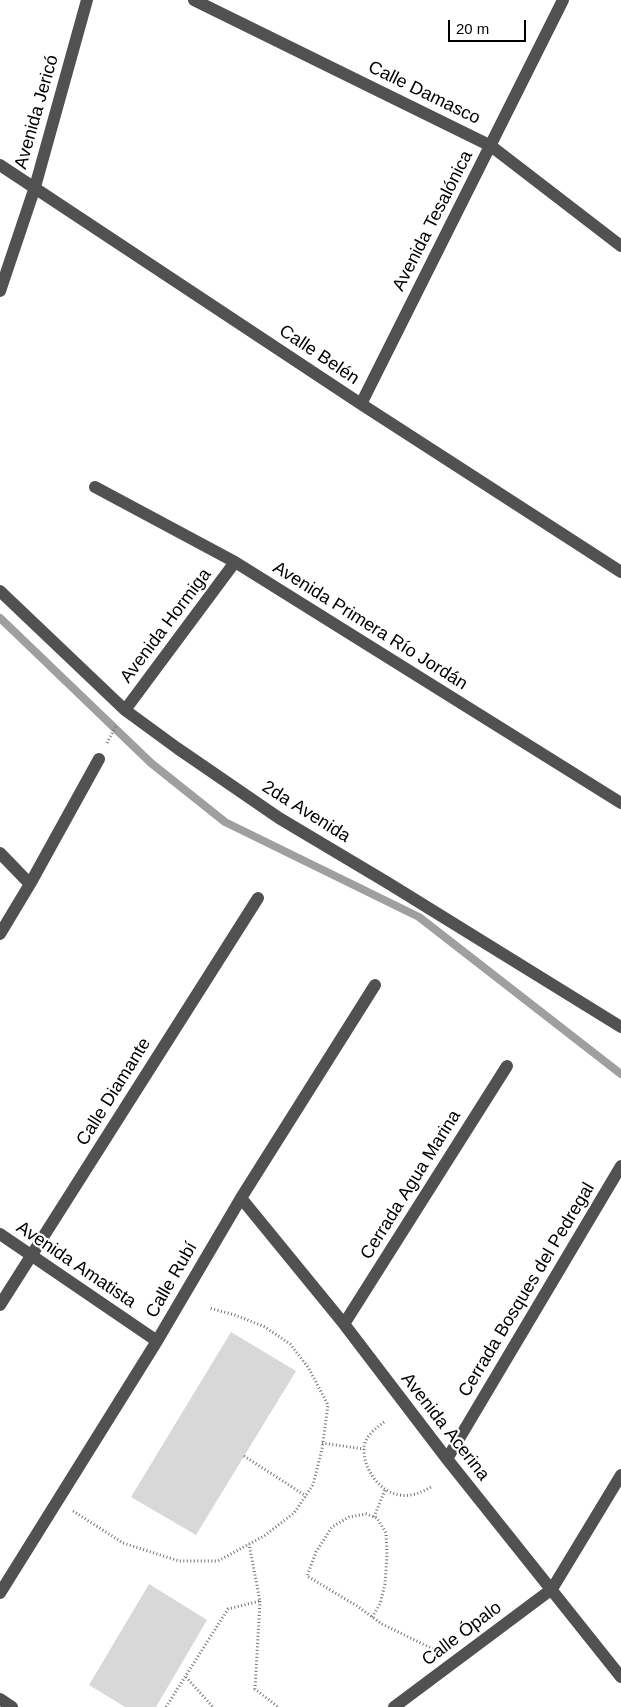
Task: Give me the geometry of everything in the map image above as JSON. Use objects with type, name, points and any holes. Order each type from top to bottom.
[{"type":"street","name":"Avenida Jericó","points":[[0,291],[35,187],[87,0]]},
{"type":"street","name":"Calle Damasco","points":[[194,0],[491,146],[621,246]]},
{"type":"street","name":"Avenida Tesalónica","points":[[361,404],[563,0]]},
{"type":"street","name":"Calle Belén","points":[[0,165],[361,404],[621,572]]},
{"type":"street","name":"Avenida Primera Río Jordán","points":[[95,486],[235,562],[621,803]]},
{"type":"street","name":"Avenida Hormiga","points":[[122,715],[235,562]]},
{"type":"street","name":"2da Avenida","points":[[0,591],[122,715],[177,748],[279,818],[388,882],[621,1027]]},
{"type":"street","points":[[0,934],[99,759]]},
{"type":"street","points":[[0,853],[30,884]]},
{"type":"street","name":"Calle Diamante","points":[[0,1305],[258,898]]},
{"type":"street","name":"Calle Rubí","points":[[0,1594],[157,1341],[240,1198],[376,985]]},
{"type":"street","name":"Cerrada Agua Marina","points":[[344,1324],[507,1066]]},
{"type":"street","name":"Cerrada Bosques del Pedregal","points":[[447,1459],[621,1166]]},
{"type":"street","name":"Avenida Acerina","points":[[240,1198],[344,1324],[447,1459],[621,1677]]},
{"type":"street","name":"Avenida Amatista","points":[[0,1234],[157,1341]]},
{"type":"street","points":[[552,1589],[621,1475]]},
{"type":"street","name":"Calle Ópalo","points":[[394,1707],[552,1589]]},
{"type":"street","points":[[0,1699],[12,1707]]},
{"type":"path","points":[[99,759],[122,715]]},
{"type":"path","points":[[57,1502],[123,1543],[179,1561],[218,1561],[264,1536],[294,1513],[313,1484],[328,1405],[308,1367],[290,1344],[265,1327],[235,1315],[209,1308]]},
{"type":"path","points":[[384,1422],[371,1432],[364,1449],[369,1472],[385,1489],[399,1495],[417,1494],[433,1486]]},
{"type":"path","points":[[322,1443],[364,1449]]},
{"type":"path","points":[[244,1456],[306,1496]]},
{"type":"path","points":[[374,1517],[385,1489]]},
{"type":"path","points":[[372,1617],[380,1604],[385,1584],[386,1533],[378,1518],[366,1514],[349,1517],[332,1527],[316,1552],[307,1576],[357,1606],[372,1617],[382,1624],[456,1660]]},
{"type":"path","points":[[249,1544],[260,1601],[255,1690],[278,1707]]},
{"type":"path","points":[[166,1707],[228,1609],[260,1601]]},
{"type":"path","points":[[186,1677],[213,1707]]},
{"type":"shaded area","points":[[231,1332],[296,1371],[196,1535],[131,1497]]},
{"type":"shaded area","points":[[149,1584],[207,1620],[156,1707],[125,1707],[89,1685]]},
{"type":"waterway","points":[[0,618],[151,763],[225,822],[419,917],[621,1074]]}]
